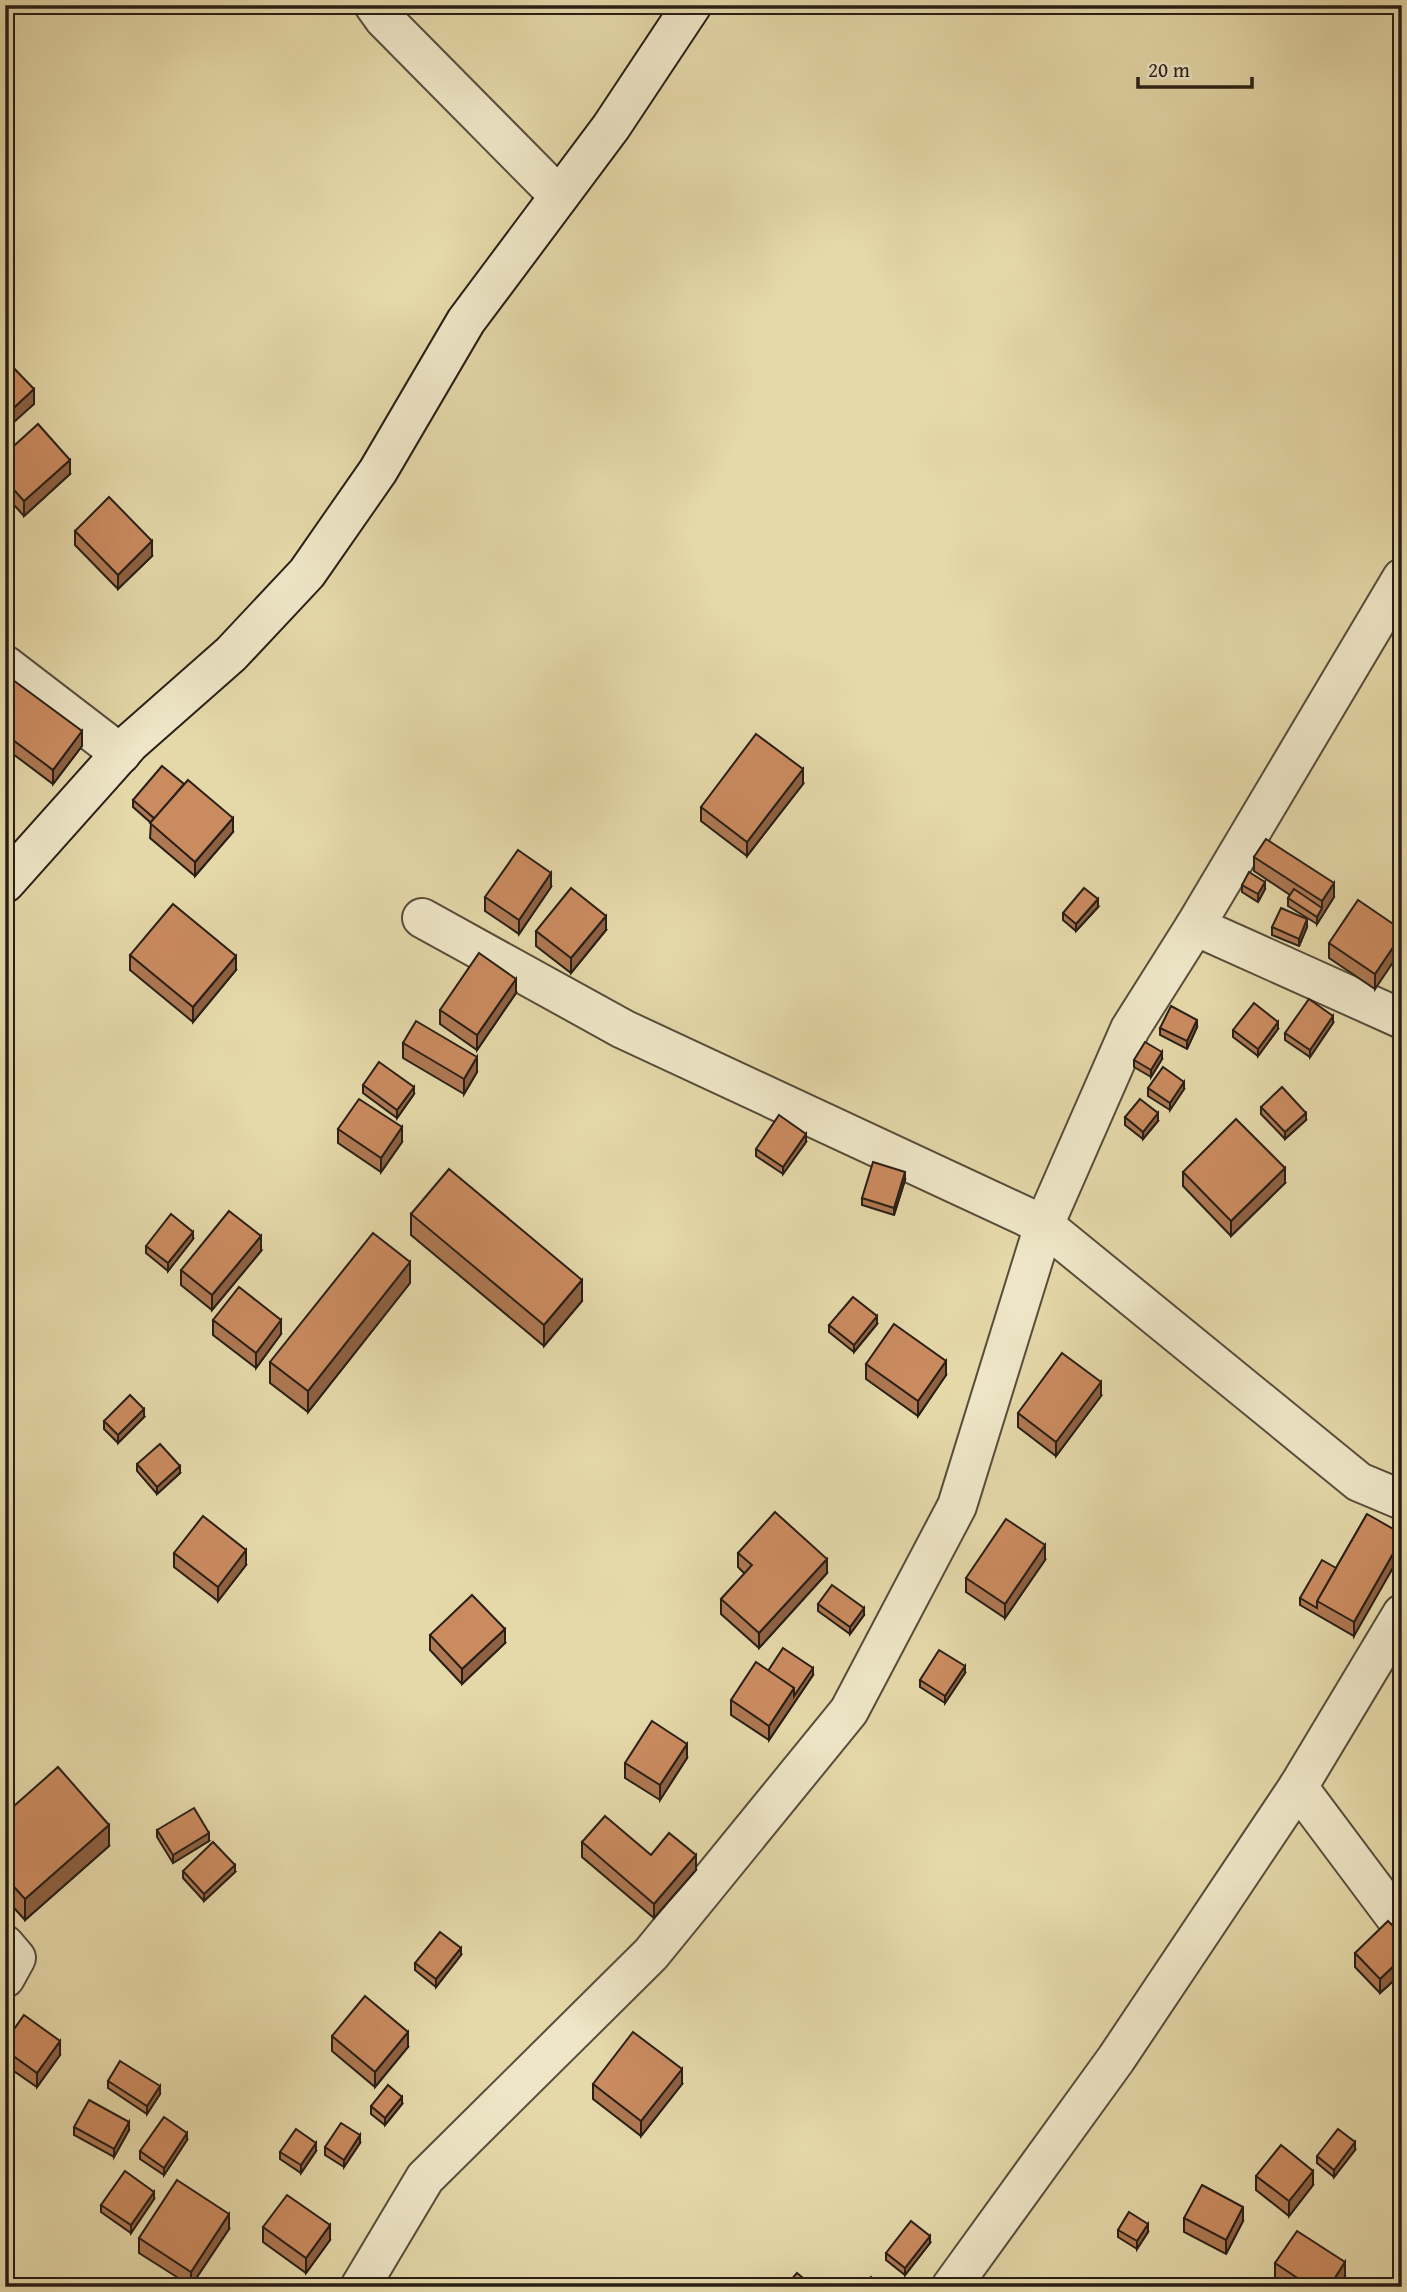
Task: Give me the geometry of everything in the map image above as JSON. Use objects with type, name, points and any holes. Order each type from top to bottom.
[{"type":"street","points":[[374,5],[384,19],[559,196]]},
{"type":"street","points":[[5,883],[121,754],[231,654],[307,573],[378,471],[466,321],[611,127],[692,5]]},
{"type":"street","points":[[360,2287],[425,2178],[651,1954],[849,1711],[957,1506],[1044,1225],[1130,1029],[1195,926],[1402,578]]},
{"type":"street","points":[[5,665],[121,754]]},
{"type":"street","points":[[422,918],[624,1029],[1044,1225],[1359,1482],[1402,1500]]},
{"type":"street","points":[[1195,926],[1402,1019]]},
{"type":"street","points":[[951,2287],[1116,2059],[1298,1787],[1402,1614]]},
{"type":"street","points":[[1298,1787],[1402,1926]]},
{"type":"street","points":[[5,1945],[16,1958],[5,1978]]},
{"type":"building","points":[[5,359],[34,389],[5,416]]},
{"type":"building","points":[[38,424],[70,460],[24,501],[5,480],[5,454]]},
{"type":"building","points":[[109,497],[152,541],[118,575],[75,531]]},
{"type":"building","points":[[13,680],[82,731],[53,770],[5,734],[5,691]]},
{"type":"building","points":[[756,734],[803,769],[747,842],[701,807]]},
{"type":"building","points":[[162,766],[184,784],[155,819],[133,800]]},
{"type":"building","points":[[188,780],[233,818],[195,862],[150,823]]},
{"type":"building","points":[[1266,839],[1334,883],[1322,901],[1254,857]]},
{"type":"building","points":[[518,850],[551,873],[519,920],[485,897]]},
{"type":"building","points":[[1249,872],[1265,882],[1258,894],[1242,885]]},
{"type":"building","points":[[571,888],[606,916],[571,958],[536,931]]},
{"type":"building","points":[[1084,888],[1098,899],[1076,924],[1063,913]]},
{"type":"building","points":[[1294,889],[1322,908],[1317,917],[1288,898]]},
{"type":"building","points":[[1358,900],[1402,930],[1375,974],[1329,943]]},
{"type":"building","points":[[173,904],[236,956],[193,1007],[130,955]]},
{"type":"building","points":[[1281,908],[1307,919],[1299,939],[1272,927]]},
{"type":"building","points":[[479,953],[516,979],[477,1035],[440,1010]]},
{"type":"building","points":[[1309,999],[1333,1016],[1310,1050],[1285,1033]]},
{"type":"building","points":[[1254,1003],[1278,1022],[1258,1049],[1233,1030]]},
{"type":"building","points":[[1171,1006],[1197,1020],[1187,1041],[1160,1028]]},
{"type":"building","points":[[416,1021],[477,1057],[464,1079],[403,1043]]},
{"type":"building","points":[[1145,1042],[1162,1052],[1151,1070],[1134,1060]]},
{"type":"building","points":[[379,1062],[414,1087],[397,1110],[363,1085]]},
{"type":"building","points":[[1163,1067],[1184,1082],[1170,1103],[1148,1088]]},
{"type":"building","points":[[1282,1087],[1306,1113],[1285,1132],[1261,1107]]},
{"type":"building","points":[[359,1099],[402,1127],[381,1158],[338,1129]]},
{"type":"building","points":[[1140,1099],[1158,1113],[1143,1132],[1125,1117]]},
{"type":"building","points":[[779,1115],[806,1134],[783,1167],[756,1149]]},
{"type":"building","points":[[1236,1119],[1285,1168],[1231,1221],[1183,1172]]},
{"type":"building","points":[[873,1162],[905,1172],[894,1208],[862,1198]]},
{"type":"building","points":[[449,1169],[582,1280],[544,1325],[411,1214]]},
{"type":"building","points":[[229,1211],[261,1236],[212,1295],[181,1270]]},
{"type":"building","points":[[171,1214],[193,1232],[168,1263],[146,1246]]},
{"type":"building","points":[[373,1233],[410,1262],[308,1391],[270,1362]]},
{"type":"building","points":[[239,1287],[281,1320],[256,1353],[213,1320]]},
{"type":"building","points":[[853,1297],[877,1316],[854,1345],[829,1325]]},
{"type":"building","points":[[894,1324],[946,1361],[918,1401],[866,1364]]},
{"type":"building","points":[[1062,1353],[1101,1382],[1056,1442],[1018,1413]]},
{"type":"building","points":[[130,1395],[144,1409],[118,1435],[104,1421]]},
{"type":"building","points":[[160,1444],[180,1466],[157,1487],[137,1464]]},
{"type":"building","points":[[775,1512],[827,1559],[759,1633],[721,1599],[752,1565],[738,1553]]},
{"type":"building","points":[[1367,1514],[1402,1534],[1402,1538],[1354,1622],[1317,1601]]},
{"type":"building","points":[[203,1516],[246,1550],[218,1587],[174,1553]]},
{"type":"building","points":[[1006,1519],[1045,1545],[1005,1604],[966,1578]]},
{"type":"building","points":[[1322,1560],[1336,1568],[1317,1601],[1317,1608],[1300,1598]]},
{"type":"building","points":[[832,1585],[864,1608],[850,1627],[818,1604]]},
{"type":"building","points":[[472,1595],[505,1629],[462,1669],[430,1635]]},
{"type":"building","points":[[783,1648],[813,1668],[794,1696],[794,1688],[768,1671]]},
{"type":"building","points":[[939,1650],[965,1666],[945,1696],[920,1680]]},
{"type":"building","points":[[756,1662],[794,1688],[769,1726],[731,1700]]},
{"type":"building","points":[[652,1721],[687,1744],[660,1785],[625,1763]]},
{"type":"building","points":[[58,1767],[109,1825],[25,1899],[5,1877],[5,1814]]},
{"type":"building","points":[[194,1808],[209,1833],[173,1855],[157,1830]]},
{"type":"building","points":[[605,1816],[651,1855],[669,1833],[696,1855],[654,1904],[582,1842]]},
{"type":"building","points":[[213,1842],[235,1865],[204,1894],[183,1871]]},
{"type":"building","points":[[1388,1921],[1402,1935],[1402,1958],[1380,1979],[1355,1953]]},
{"type":"building","points":[[440,1932],[461,1948],[436,1979],[415,1963]]},
{"type":"building","points":[[365,1996],[408,2032],[375,2072],[332,2036]]},
{"type":"building","points":[[24,2015],[60,2041],[37,2073],[5,2050],[5,2042]]},
{"type":"building","points":[[633,2032],[682,2069],[641,2121],[593,2084]]},
{"type":"building","points":[[120,2061],[160,2086],[147,2106],[108,2081]]},
{"type":"building","points":[[388,2085],[402,2097],[385,2118],[371,2106]]},
{"type":"building","points":[[89,2100],[129,2122],[114,2149],[74,2127]]},
{"type":"building","points":[[164,2117],[187,2133],[164,2168],[140,2151]]},
{"type":"building","points":[[341,2123],[360,2135],[344,2160],[325,2147]]},
{"type":"building","points":[[296,2129],[316,2143],[301,2165],[280,2152]]},
{"type":"building","points":[[1338,2129],[1355,2142],[1334,2170],[1317,2156]]},
{"type":"building","points":[[1281,2145],[1313,2171],[1289,2201],[1256,2176]]},
{"type":"building","points":[[125,2171],[154,2192],[131,2225],[101,2205]]},
{"type":"building","points":[[177,2180],[229,2214],[191,2272],[139,2238]]},
{"type":"building","points":[[1202,2185],[1243,2207],[1226,2240],[1184,2218]]},
{"type":"building","points":[[287,2195],[330,2225],[306,2258],[263,2227]]},
{"type":"building","points":[[1129,2212],[1148,2224],[1137,2241],[1118,2230]]},
{"type":"building","points":[[911,2221],[930,2236],[905,2268],[886,2253]]},
{"type":"building","points":[[1297,2231],[1345,2262],[1329,2287],[1311,2287],[1275,2263]]},
{"type":"building","points":[[797,2273],[814,2287],[785,2287]]},
{"type":"building","points":[[871,2277],[881,2287],[862,2287]]}]
